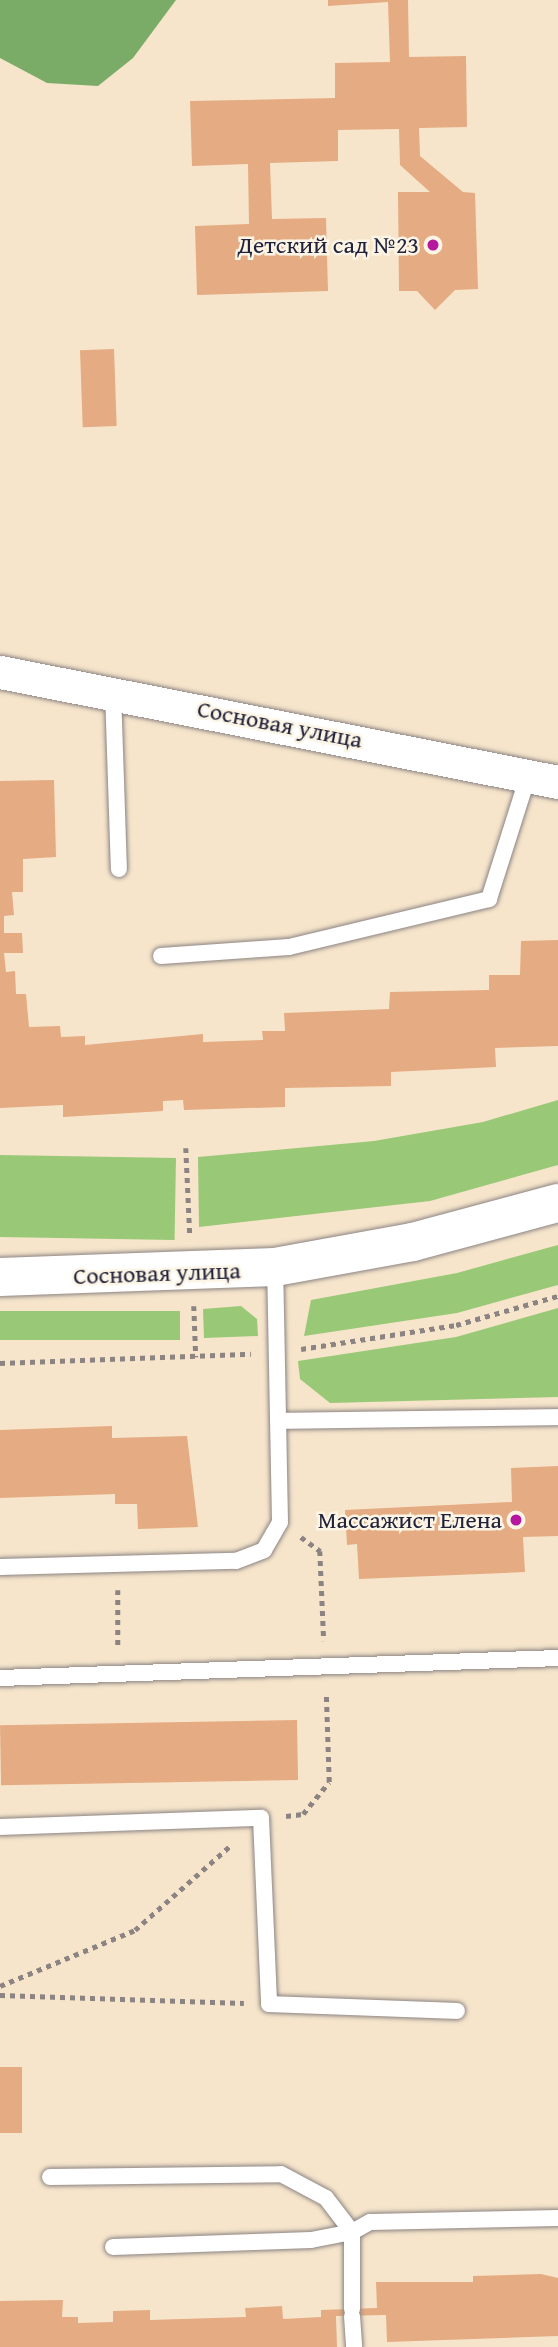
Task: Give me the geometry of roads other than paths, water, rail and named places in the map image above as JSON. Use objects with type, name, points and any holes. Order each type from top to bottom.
[{"type":"street","name":"Сосновая улица","points":[[0,672],[113,691],[543,777]]},
{"type":"street","name":"Сосновая улица","points":[[0,1277],[275,1267],[414,1242],[558,1203]]},
{"type":"lane","points":[[113,691],[119,869]]},
{"type":"lane","points":[[161,956],[289,947],[489,899],[543,777]]},
{"type":"lane","points":[[0,1567],[236,1562],[264,1550],[280,1522],[275,1267]]},
{"type":"lane","points":[[279,1421],[558,1416]]},
{"type":"lane","points":[[0,1678],[558,1658]]},
{"type":"lane","points":[[0,1827],[261,1818],[270,2004],[457,2011]]},
{"type":"lane","points":[[50,2176],[281,2174],[326,2197],[352,2232],[354,2347]]},
{"type":"lane","points":[[113,2247],[311,2240],[352,2232],[370,2222],[558,2218]]},
{"type":"place","name":"Детский сад №23","points":[[433,245]]},
{"type":"place","name":"Массажист Елена","points":[[516,1520]]}]
